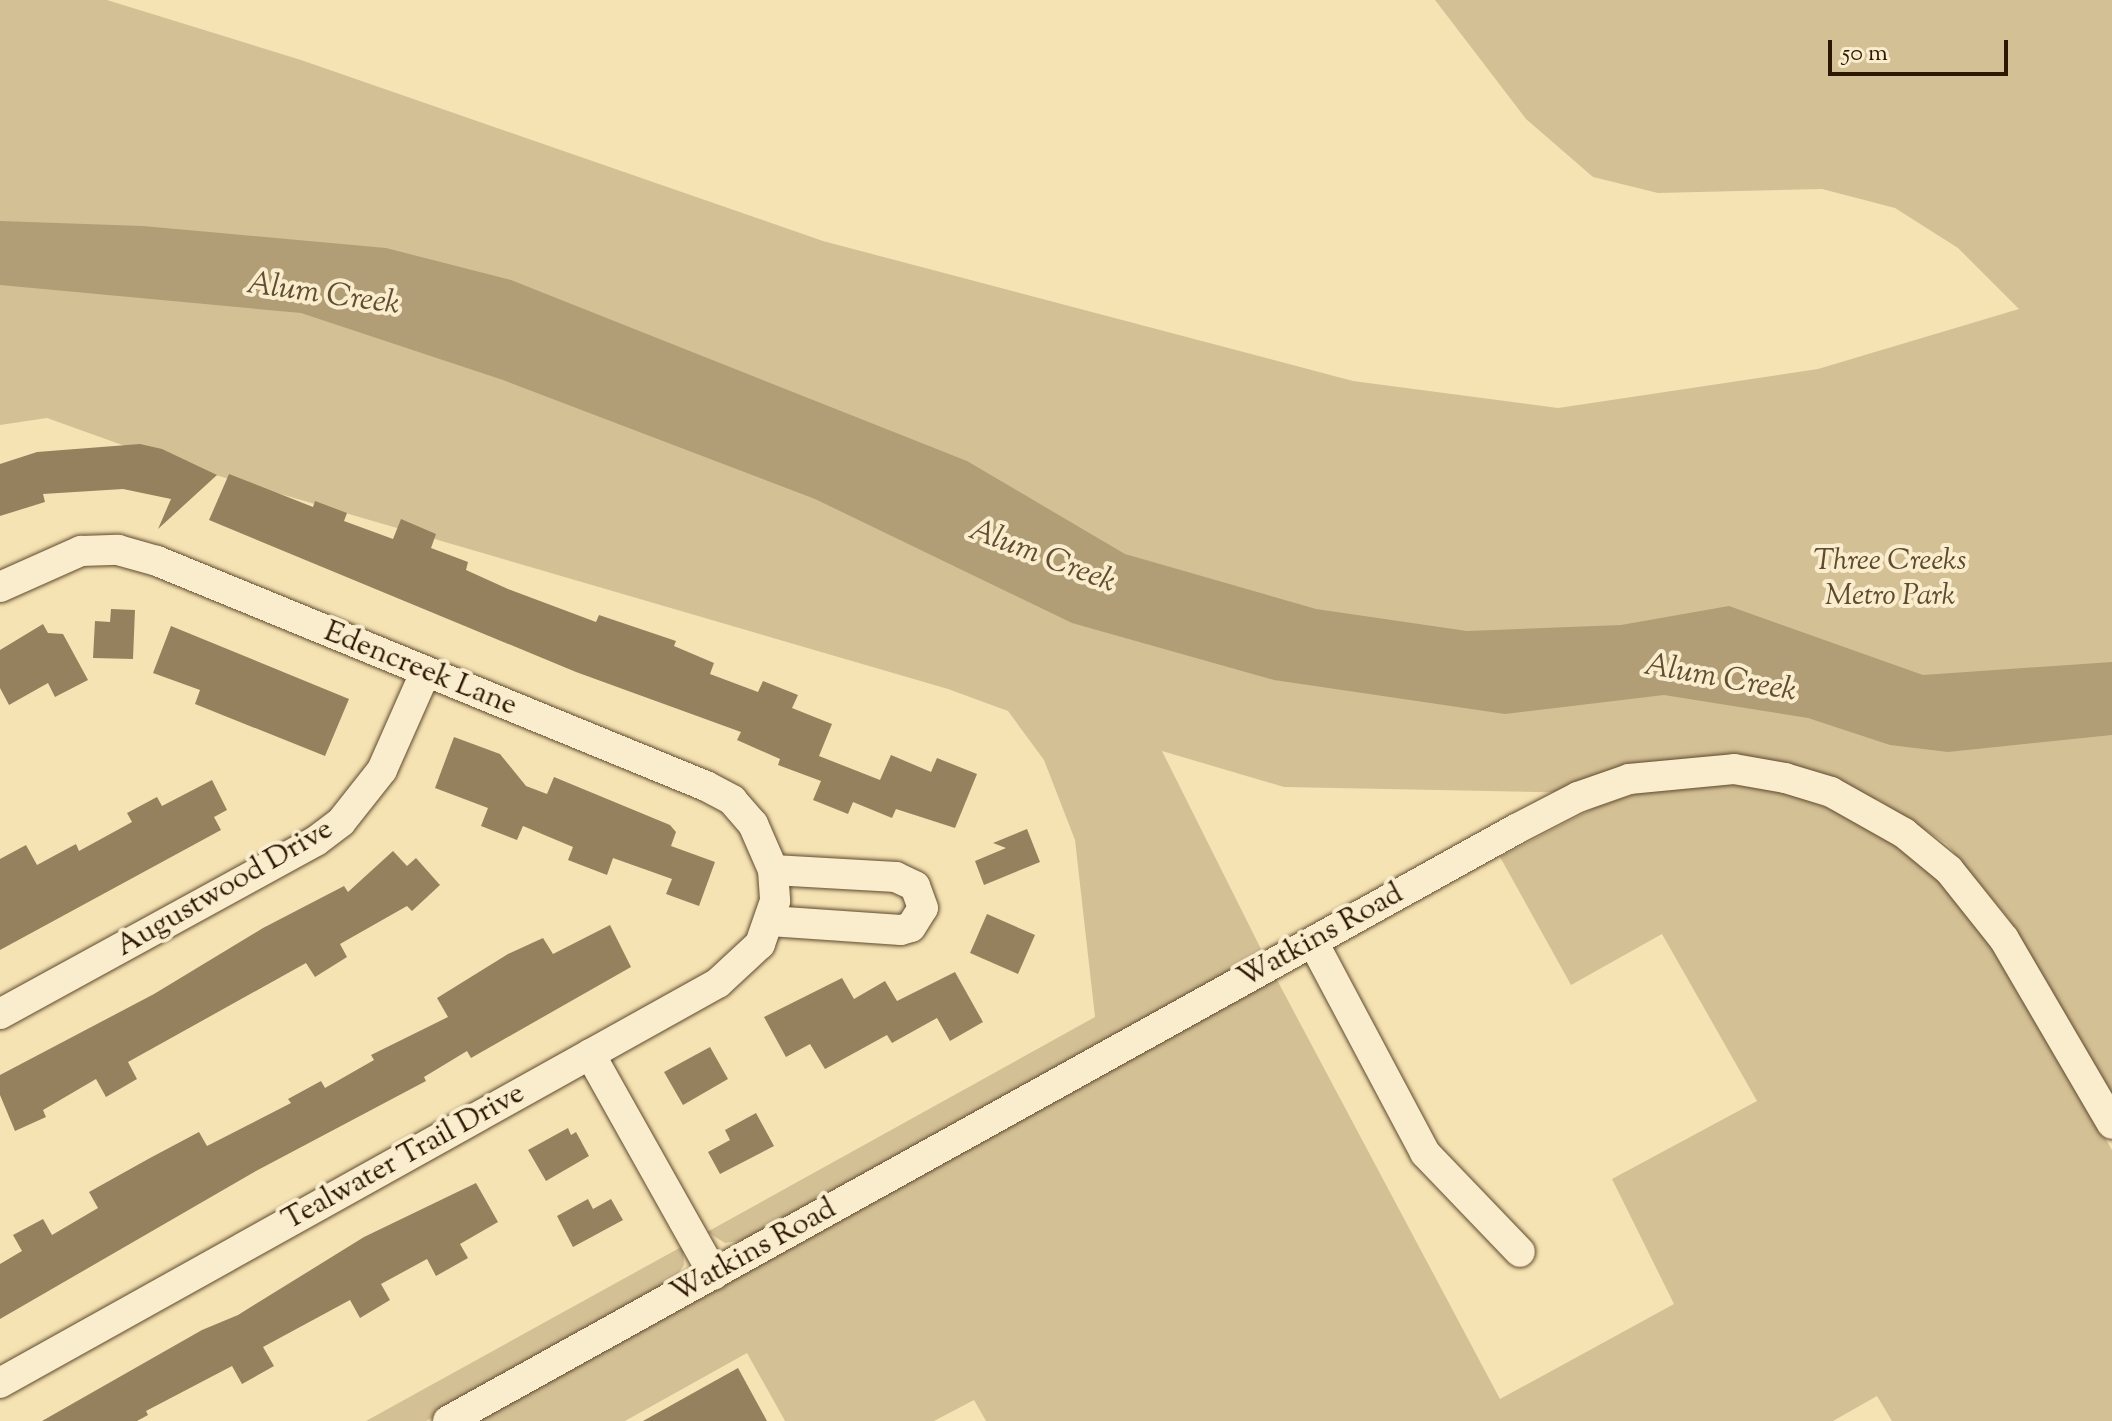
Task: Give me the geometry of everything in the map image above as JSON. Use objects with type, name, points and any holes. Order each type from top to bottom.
[{"type":"street","name":"Edencreek Lane","points":[[0,587],[81,551],[118,550],[157,561],[732,800],[753,824],[773,870],[773,911]]},
{"type":"street","name":"Augustwood Drive","points":[[0,1014],[316,841],[341,822],[382,770],[425,673]]},
{"type":"street","name":"Watkins Road","points":[[448,1421],[1578,797],[1629,779],[1734,769],[1785,778],[1867,811],[1949,870],[2030,977],[2112,1124]]},
{"type":"street","points":[[773,870],[896,877],[915,886],[923,908],[911,927],[901,930],[773,911]]},
{"type":"street","name":"Tealwater Trail Drive","points":[[0,1383],[718,983],[760,944],[773,911]]},
{"type":"street","points":[[1313,942],[1425,1153],[1520,1252]]},
{"type":"street","points":[[590,1054],[714,1275]]},
{"type":"green space","name":"Three Creeks Metro Park","points":[[0,0],[107,0],[301,60],[823,241],[1353,381],[1558,408],[1818,369],[2019,309],[1958,248],[1895,208],[1822,189],[1658,193],[1593,177],[1526,119],[1435,0],[2112,0],[2112,1099],[2009,919],[1947,844],[1877,799],[1800,798],[1859,819],[1934,871],[2000,954],[2112,1150],[2112,1421],[1892,1421],[1877,1396],[1833,1421],[986,1421],[974,1400],[934,1421],[785,1421],[747,1353],[625,1421],[475,1421],[1276,978],[1500,1399],[1674,1304],[1612,1179],[1757,1101],[1662,934],[1571,985],[1500,857],[1596,807],[1635,794],[1284,787],[1162,751],[1263,953],[751,1239],[725,1243],[707,1232],[1095,1017],[1075,840],[1044,760],[1008,711],[948,689],[164,460],[47,418],[0,425]]},
{"type":"green space","points":[[683,1246],[684,1265],[672,1283],[426,1421],[366,1421]]},
{"type":"water","name":"Alum Creek","points":[[0,221],[143,226],[386,248],[511,280],[967,461],[1125,554],[1316,609],[1467,631],[1621,625],[1729,606],[1923,675],[2112,662],[2112,735],[1948,752],[1890,745],[1808,718],[1664,695],[1505,714],[1274,680],[1072,623],[815,499],[503,380],[301,313],[0,285]]},
{"type":"building","points":[[140,444],[162,449],[217,475],[158,529],[171,499],[123,489],[43,494],[45,502],[0,516],[0,464],[37,452]]},
{"type":"building","points":[[229,474],[313,507],[315,501],[347,513],[344,521],[393,539],[401,519],[436,534],[431,548],[468,562],[466,570],[508,589],[596,622],[599,615],[676,641],[674,646],[714,663],[710,674],[758,692],[763,681],[798,695],[792,708],[832,724],[819,756],[880,780],[891,755],[931,772],[937,758],[977,774],[955,828],[896,809],[892,818],[853,802],[848,814],[813,800],[821,781],[778,765],[780,759],[737,740],[741,732],[576,672],[209,520]]},
{"type":"building","points":[[111,609],[135,610],[133,659],[93,658],[95,621],[110,622]]},
{"type":"building","points":[[43,624],[48,633],[63,634],[88,680],[55,697],[48,683],[9,705],[0,688],[0,650]]},
{"type":"building","points":[[171,626],[349,699],[325,756],[195,704],[200,690],[153,673]]},
{"type":"building","points":[[454,737],[500,754],[526,786],[547,794],[554,777],[670,825],[676,832],[671,846],[715,862],[699,906],[666,894],[672,879],[613,858],[607,875],[568,860],[573,847],[523,826],[517,840],[481,826],[488,808],[435,788]]},
{"type":"building","points":[[212,780],[227,810],[214,817],[221,830],[0,950],[0,859],[26,845],[37,865],[76,844],[79,851],[132,822],[127,813],[157,797],[162,806]]},
{"type":"building","points":[[1027,829],[1040,862],[984,885],[975,861],[1006,848],[993,843]]},
{"type":"building","points":[[393,851],[407,866],[416,858],[440,885],[412,911],[407,906],[340,944],[347,957],[315,977],[306,963],[128,1062],[137,1079],[106,1097],[96,1079],[43,1110],[46,1117],[15,1131],[0,1095],[0,1075],[154,994],[263,928],[344,886],[348,892]]},
{"type":"building","points":[[987,914],[1035,935],[1018,974],[970,953]]},
{"type":"building","points":[[610,925],[631,967],[471,1058],[467,1051],[424,1077],[426,1081],[256,1171],[0,1319],[0,1264],[22,1251],[13,1235],[43,1219],[52,1235],[98,1208],[89,1192],[150,1158],[199,1132],[207,1146],[291,1103],[288,1099],[321,1081],[325,1088],[374,1060],[371,1055],[448,1017],[437,998],[508,954],[543,938],[553,954]]},
{"type":"building","points":[[955,972],[983,1022],[950,1041],[937,1018],[892,1043],[887,1035],[825,1069],[810,1044],[786,1057],[764,1017],[842,978],[854,999],[885,981],[897,1001]]},
{"type":"building","points":[[710,1047],[728,1079],[683,1105],[664,1072]]},
{"type":"building","points":[[756,1113],[774,1146],[720,1174],[708,1152],[730,1140],[725,1130]]},
{"type":"building","points":[[568,1128],[571,1135],[576,1132],[589,1156],[546,1181],[528,1150]]},
{"type":"building","points":[[476,1183],[498,1222],[460,1244],[468,1258],[436,1276],[427,1259],[381,1284],[390,1300],[360,1318],[350,1300],[263,1347],[274,1366],[242,1384],[232,1366],[146,1411],[148,1415],[137,1421],[42,1421],[202,1330],[238,1315],[364,1237]]},
{"type":"building","points":[[588,1199],[593,1209],[611,1199],[623,1220],[573,1247],[557,1216]]},
{"type":"building","points":[[738,1368],[767,1421],[643,1421]]}]
